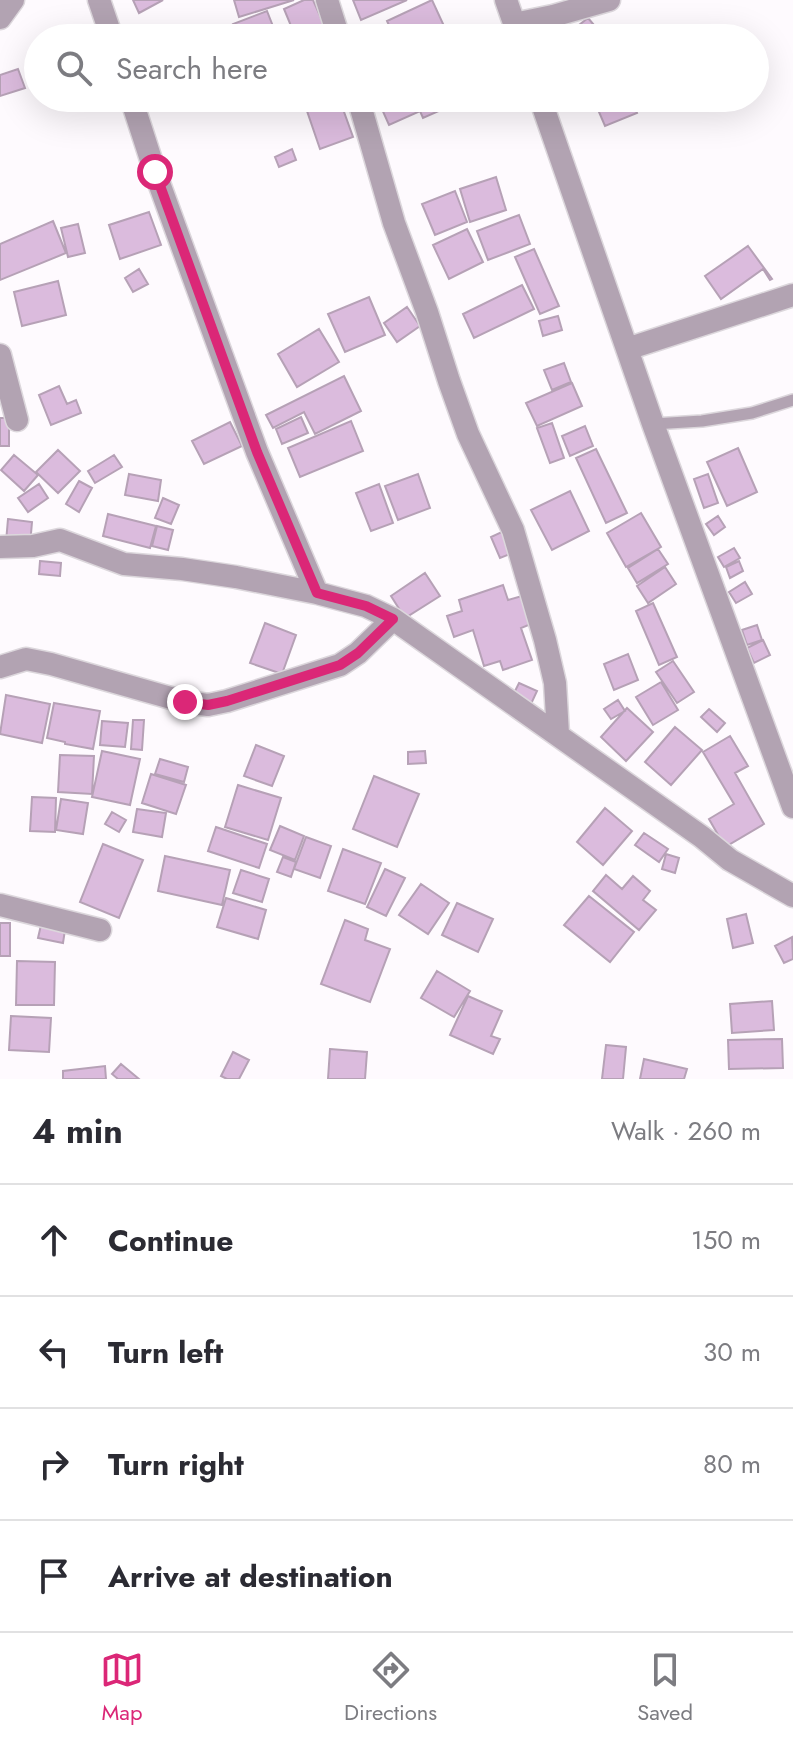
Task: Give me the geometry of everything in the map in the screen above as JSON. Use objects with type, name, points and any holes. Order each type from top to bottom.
[{"type":"street","points":[[0,18],[13,0]]},
{"type":"street","points":[[99,0],[107,24]]},
{"type":"street","points":[[327,0],[335,24]]},
{"type":"street","points":[[506,0],[515,24]]},
{"type":"street","points":[[534,24],[609,0]]},
{"type":"street","points":[[136,112],[257,452],[317,593]]},
{"type":"street","points":[[362,112],[394,223],[468,434],[513,530],[555,683],[558,734]]},
{"type":"street","points":[[545,112],[653,424],[793,807]]},
{"type":"street","points":[[627,349],[793,295]]},
{"type":"street","points":[[0,355],[17,420]]},
{"type":"street","points":[[0,547],[33,546],[60,540],[124,564],[236,577],[366,606],[393,619],[558,734],[730,860],[793,896]]},
{"type":"street","points":[[0,667],[26,659],[185,702],[208,705],[340,665],[358,653],[393,619]]},
{"type":"street","points":[[0,905],[100,930]]},
{"type":"lane","points":[[653,424],[702,421],[752,413],[793,400]]},
{"type":"building","points":[[133,0],[163,0],[139,13]]},
{"type":"building","points":[[234,0],[294,0],[239,17]]},
{"type":"building","points":[[304,0],[313,0],[324,24],[290,24],[284,9]]},
{"type":"building","points":[[353,0],[407,0],[361,20]]},
{"type":"building","points":[[432,0],[443,24],[388,24],[387,21]]},
{"type":"building","points":[[267,11],[272,24],[233,24]]},
{"type":"building","points":[[18,69],[24,88],[0,96],[0,75]]},
{"type":"building","points":[[307,112],[344,112],[353,137],[320,149]]},
{"type":"building","points":[[383,112],[418,112],[389,125]]},
{"type":"building","points":[[420,112],[436,112],[423,118]]},
{"type":"building","points":[[599,112],[637,112],[637,113],[605,126]]},
{"type":"building","points":[[292,149],[296,160],[279,167],[275,157]]},
{"type":"building","points":[[496,177],[506,210],[470,222],[460,189]]},
{"type":"building","points":[[455,191],[467,222],[435,235],[422,204]]},
{"type":"building","points":[[149,212],[161,245],[120,259],[109,225]]},
{"type":"building","points":[[519,215],[530,244],[488,260],[477,231]]},
{"type":"building","points":[[53,221],[66,253],[0,280],[0,244]]},
{"type":"building","points":[[78,224],[85,253],[68,257],[61,228]]},
{"type":"building","points":[[467,229],[483,262],[449,279],[433,245]]},
{"type":"building","points":[[748,246],[772,279],[763,269],[721,299],[705,276]]},
{"type":"building","points":[[534,249],[559,306],[540,314],[515,257]]},
{"type":"building","points":[[139,269],[148,284],[133,292],[125,278]]},
{"type":"building","points":[[58,281],[66,315],[22,326],[14,292]]},
{"type":"building","points":[[522,285],[534,309],[474,338],[463,314]]},
{"type":"building","points":[[369,297],[385,335],[345,352],[328,314]]},
{"type":"building","points":[[407,307],[420,326],[397,342],[384,323]]},
{"type":"building","points":[[558,316],[562,330],[543,336],[539,321]]},
{"type":"building","points":[[319,329],[339,362],[297,387],[278,354]]},
{"type":"building","points":[[564,363],[571,382],[552,390],[544,370]]},
{"type":"building","points":[[344,376],[361,411],[315,434],[304,412],[273,428],[266,415]]},
{"type":"building","points":[[572,383],[582,406],[537,426],[526,403]]},
{"type":"building","points":[[59,386],[67,404],[76,400],[81,413],[51,425],[39,395]]},
{"type":"building","points":[[301,417],[308,433],[282,444],[276,429]]},
{"type":"building","points":[[0,418],[9,418],[9,446],[0,446]]},
{"type":"building","points":[[351,421],[363,451],[300,477],[288,448]]},
{"type":"building","points":[[230,422],[242,446],[204,464],[192,441]]},
{"type":"building","points":[[552,423],[564,458],[550,463],[537,428]]},
{"type":"building","points":[[585,426],[593,446],[570,456],[562,436]]},
{"type":"building","points":[[738,448],[757,492],[727,506],[707,462]]},
{"type":"building","points":[[596,449],[627,513],[606,523],[576,458]]},
{"type":"building","points":[[58,450],[80,471],[58,493],[36,472]]},
{"type":"building","points":[[14,455],[38,475],[24,491],[1,470]]},
{"type":"building","points":[[114,455],[122,467],[95,483],[88,471]]},
{"type":"building","points":[[129,474],[161,480],[158,501],[125,495]]},
{"type":"building","points":[[418,474],[430,508],[398,520],[385,486]]},
{"type":"building","points":[[708,474],[718,503],[704,508],[694,479]]},
{"type":"building","points":[[79,481],[92,488],[79,512],[66,504]]},
{"type":"building","points":[[39,484],[48,498],[28,512],[18,498]]},
{"type":"building","points":[[379,484],[393,523],[371,531],[356,493]]},
{"type":"building","points":[[570,491],[589,531],[552,550],[531,510]]},
{"type":"building","points":[[163,498],[179,505],[171,524],[155,518]]},
{"type":"building","points":[[641,513],[661,547],[626,567],[607,533]]},
{"type":"building","points":[[108,514],[156,526],[150,548],[103,536]]},
{"type":"building","points":[[718,516],[725,527],[714,535],[706,524]]},
{"type":"building","points":[[8,519],[32,522],[30,545],[6,542]]},
{"type":"building","points":[[157,526],[173,530],[168,550],[152,546]]},
{"type":"building","points":[[506,530],[515,552],[500,558],[491,537]]},
{"type":"building","points":[[734,548],[740,558],[724,567],[718,557]]},
{"type":"building","points":[[658,549],[668,564],[637,583],[628,568]]},
{"type":"building","points":[[40,561],[61,563],[60,576],[39,574]]},
{"type":"building","points":[[739,561],[743,571],[730,578],[726,567]]},
{"type":"building","points":[[665,567],[676,584],[648,603],[637,586]]},
{"type":"building","points":[[425,573],[440,596],[405,618],[391,596]]},
{"type":"building","points":[[745,582],[752,594],[736,603],[729,592]]},
{"type":"building","points":[[503,585],[508,600],[522,596],[531,624],[521,628],[532,660],[503,670],[500,661],[484,666],[473,630],[454,637],[447,616],[462,611],[459,600]]},
{"type":"building","points":[[653,603],[677,657],[659,665],[636,611]]},
{"type":"building","points":[[265,623],[296,635],[282,674],[250,663]]},
{"type":"building","points":[[757,625],[762,640],[747,645],[742,630]]},
{"type":"building","points":[[763,640],[770,655],[754,663],[747,648]]},
{"type":"building","points":[[628,654],[638,680],[614,690],[604,664]]},
{"type":"building","points":[[673,661],[694,692],[677,703],[656,672]]},
{"type":"building","points":[[661,682],[678,710],[653,725],[636,697]]},
{"type":"building","points":[[519,683],[537,691],[531,704],[513,695]]},
{"type":"building","points":[[6,695],[50,704],[42,743],[0,734]]},
{"type":"building","points":[[618,700],[625,711],[611,719],[604,709]]},
{"type":"building","points":[[54,703],[100,711],[93,749],[47,738]]},
{"type":"building","points":[[627,708],[653,732],[626,761],[601,737]]},
{"type":"building","points":[[709,709],[725,723],[717,732],[701,717]]},
{"type":"building","points":[[133,720],[144,720],[142,750],[131,749]]},
{"type":"building","points":[[102,721],[128,723],[125,747],[100,745]]},
{"type":"building","points":[[675,727],[702,750],[671,785],[645,762]]},
{"type":"building","points":[[730,736],[748,766],[735,773],[764,824],[725,847],[709,819],[734,804],[703,752]]},
{"type":"building","points":[[256,745],[284,756],[272,786],[244,776]]},
{"type":"building","points":[[102,751],[140,759],[130,805],[92,797]]},
{"type":"building","points":[[425,751],[426,763],[408,764],[408,752]]},
{"type":"building","points":[[60,755],[94,756],[92,794],[58,792]]},
{"type":"building","points":[[160,759],[188,767],[184,782],[155,774]]},
{"type":"building","points":[[151,774],[186,785],[176,814],[142,803]]},
{"type":"building","points":[[374,776],[419,794],[397,847],[353,829]]},
{"type":"building","points":[[238,785],[281,798],[268,840],[225,827]]},
{"type":"building","points":[[32,797],[56,798],[55,832],[30,831]]},
{"type":"building","points":[[61,799],[88,803],[83,834],[56,830]]},
{"type":"building","points":[[605,808],[632,831],[603,865],[577,842]]},
{"type":"building","points":[[137,809],[166,813],[162,837],[133,832]]},
{"type":"building","points":[[112,812],[126,820],[119,832],[105,824]]},
{"type":"building","points":[[280,826],[304,836],[295,860],[270,850]]},
{"type":"building","points":[[216,827],[267,844],[259,868],[208,851]]},
{"type":"building","points":[[644,833],[668,849],[659,862],[635,845]]},
{"type":"building","points":[[306,837],[331,846],[320,878],[294,869]]},
{"type":"building","points":[[103,844],[143,860],[119,918],[80,902]]},
{"type":"building","points":[[343,849],[381,863],[365,904],[328,891]]},
{"type":"building","points":[[666,854],[679,858],[675,873],[662,869]]},
{"type":"building","points":[[165,856],[230,870],[222,905],[158,891]]},
{"type":"building","points":[[283,857],[296,862],[291,877],[277,872]]},
{"type":"building","points":[[385,869],[405,878],[386,916],[367,907]]},
{"type":"building","points":[[241,870],[269,879],[262,902],[233,893]]},
{"type":"building","points":[[606,875],[622,889],[633,876],[650,891],[643,900],[656,910],[639,930],[593,891]]},
{"type":"building","points":[[421,884],[449,903],[428,934],[399,915]]},
{"type":"building","points":[[589,896],[634,932],[610,962],[564,925]]},
{"type":"building","points":[[226,898],[266,910],[258,939],[217,927]]},
{"type":"building","points":[[457,903],[493,919],[478,952],[442,935]]},
{"type":"building","points":[[746,914],[753,943],[733,948],[727,919]]},
{"type":"building","points":[[345,920],[368,929],[365,940],[390,949],[370,1002],[321,984]]},
{"type":"building","points":[[0,923],[10,923],[10,956],[0,956]]},
{"type":"building","points":[[41,925],[65,930],[63,943],[38,938]]},
{"type":"building","points":[[792,937],[793,959],[784,963],[775,946]]},
{"type":"building","points":[[17,961],[55,962],[54,1005],[16,1005]]},
{"type":"building","points":[[437,971],[470,991],[454,1017],[421,998]]},
{"type":"building","points":[[468,996],[502,1011],[491,1036],[500,1039],[493,1054],[450,1035]]},
{"type":"building","points":[[772,1001],[774,1030],[732,1033],[730,1004]]},
{"type":"building","points":[[11,1016],[51,1018],[49,1052],[9,1050]]},
{"type":"building","points":[[782,1039],[783,1068],[729,1069],[728,1040]]},
{"type":"building","points":[[606,1045],[626,1047],[623,1079],[602,1079]]},
{"type":"building","points":[[330,1049],[367,1052],[365,1079],[328,1079]]},
{"type":"building","points":[[233,1052],[249,1060],[239,1079],[227,1079],[221,1076]]},
{"type":"building","points":[[644,1059],[687,1069],[684,1079],[640,1079]]},
{"type":"building","points":[[121,1064],[139,1079],[118,1079],[112,1074]]},
{"type":"building","points":[[105,1066],[106,1079],[63,1079],[63,1071]]},
{"type":"route","points":[[155,172],[257,452],[317,593],[366,606],[393,619],[358,653],[340,665],[227,701],[208,705],[185,702]]}]
